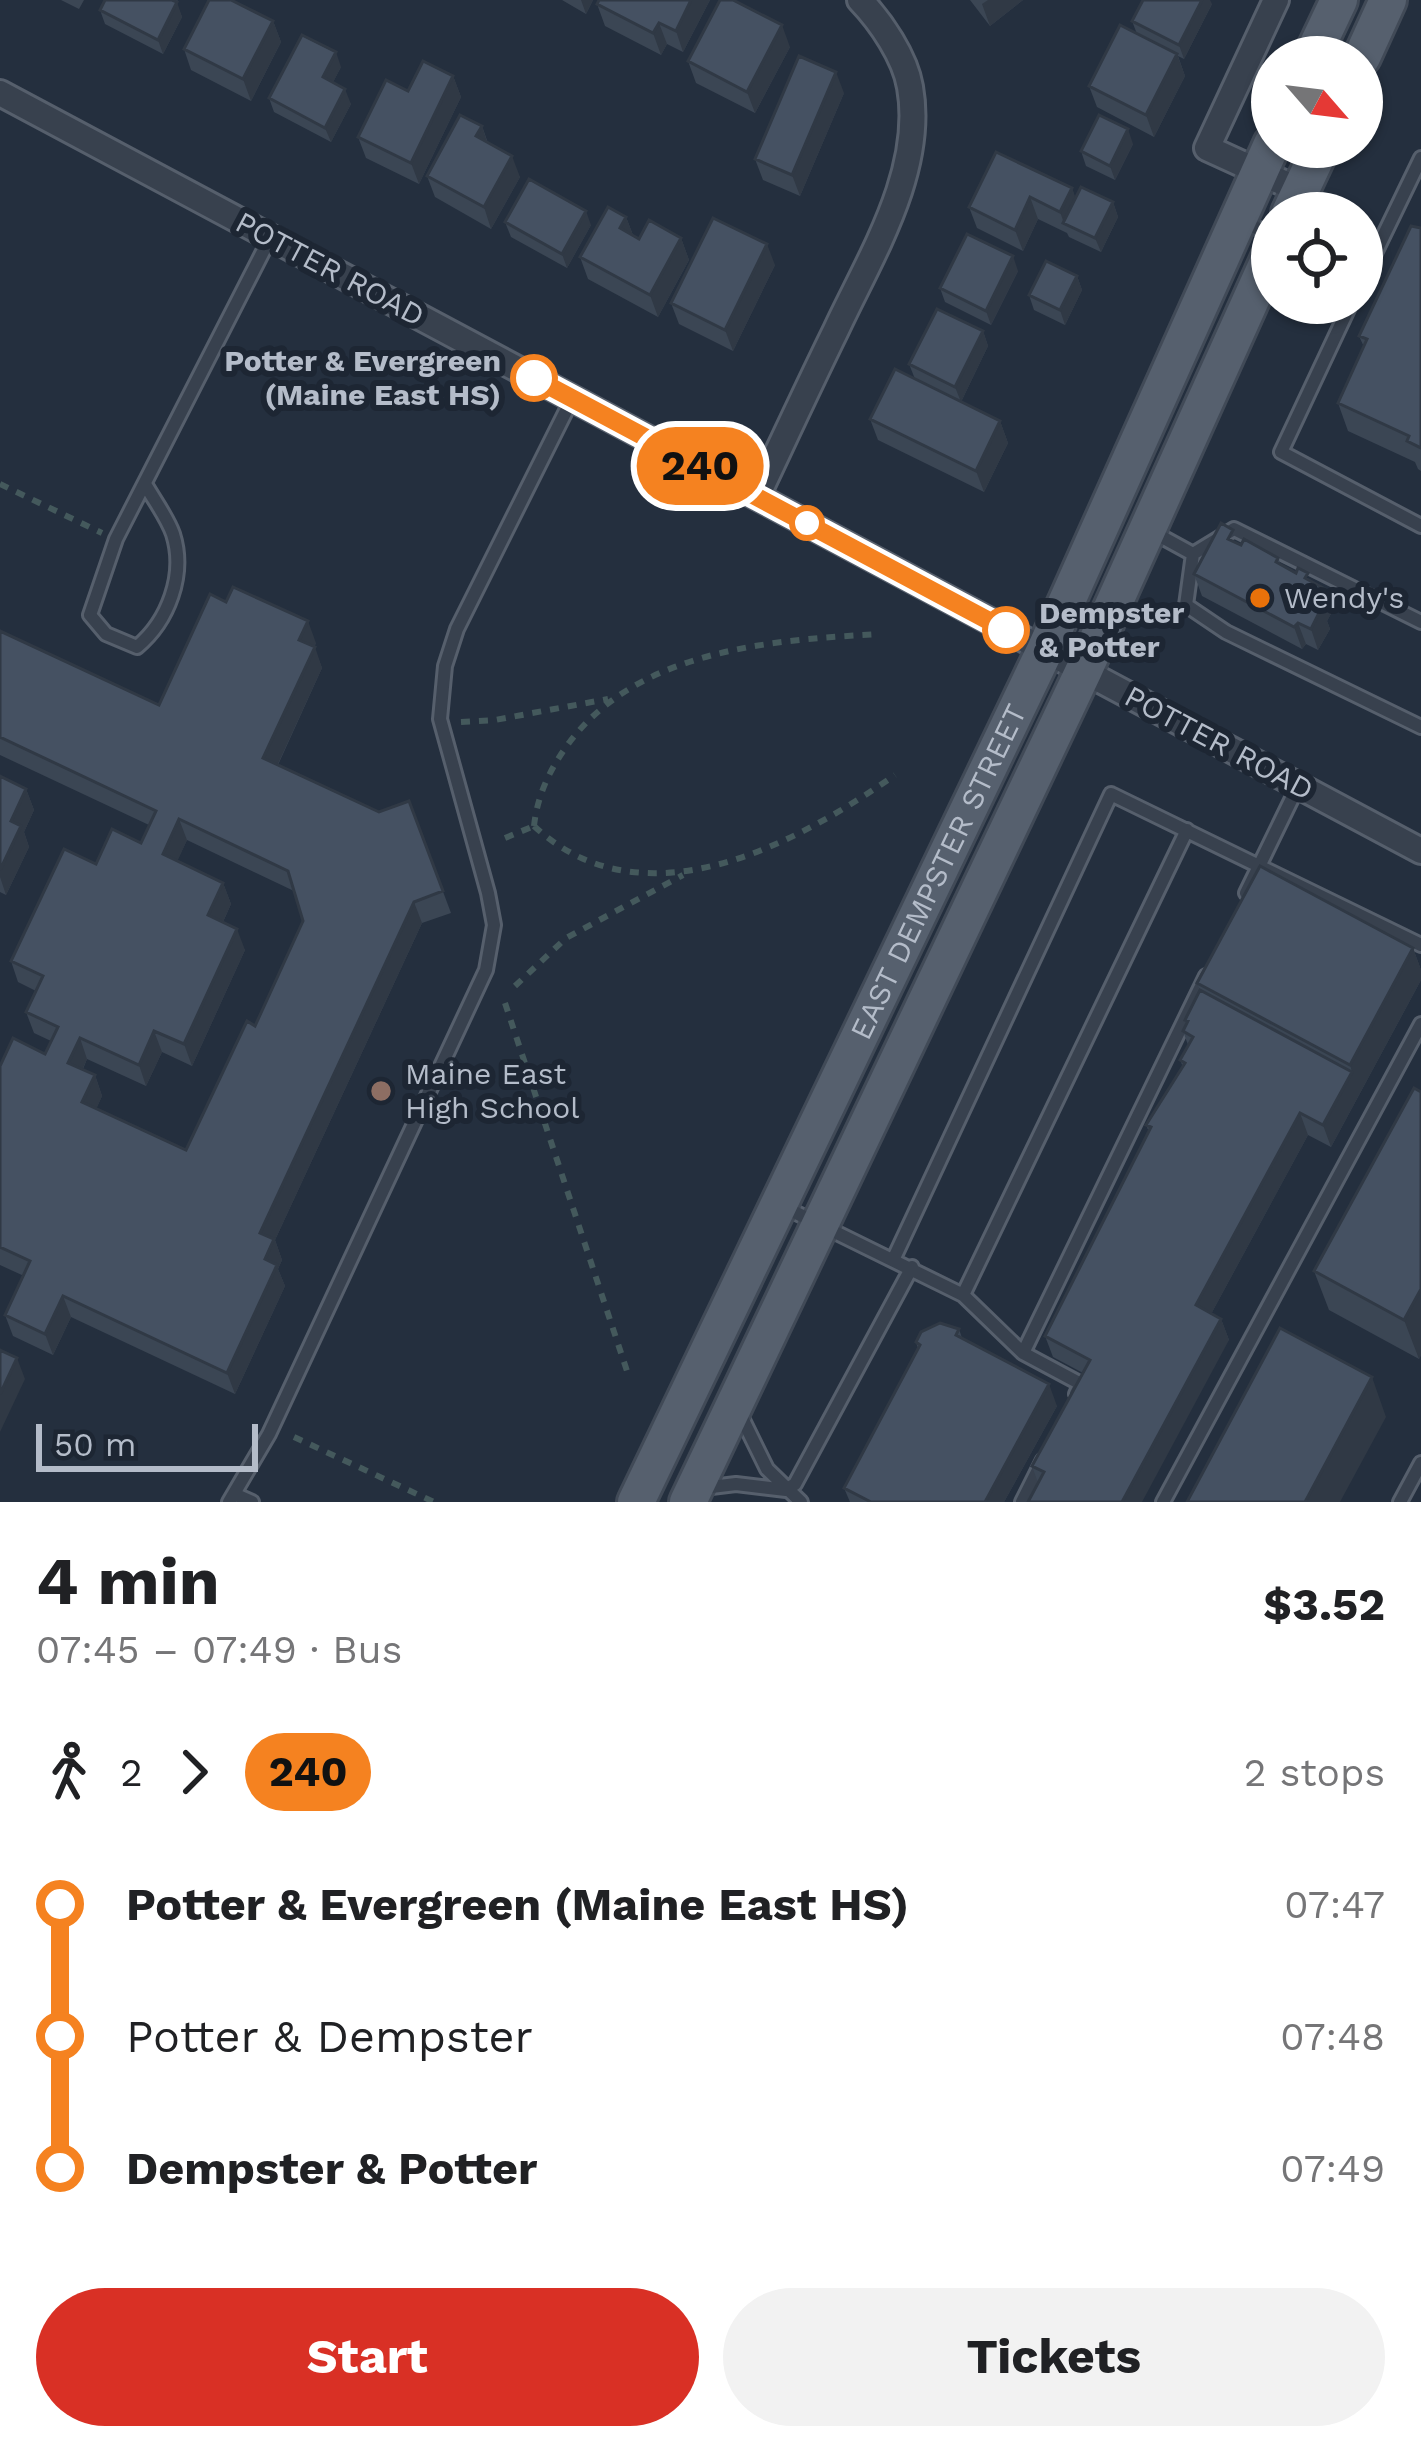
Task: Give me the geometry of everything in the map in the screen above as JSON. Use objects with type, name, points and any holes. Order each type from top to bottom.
[{"type":"main road","points":[[1322,36],[1339,0]]},
{"type":"main road","points":[[1372,36],[1388,0]]},
{"type":"main road","name":"EAST DEMPSTER STREET","points":[[636,1502],[1045,650],[1260,168]]},
{"type":"main road","name":"EAST DEMPSTER STREET","points":[[691,1496],[1084,670],[1251,299]]},
{"type":"street","points":[[757,496],[883,229],[905,170],[912,126],[910,84],[893,45],[860,0]]},
{"type":"street","points":[[1259,36],[1276,0]]},
{"type":"street","points":[[1251,54],[1207,148],[1251,156]]},
{"type":"street","name":"POTTER ROAD","points":[[0,93],[1421,851]]},
{"type":"lane","points":[[1383,235],[1421,158]]},
{"type":"lane","points":[[1238,218],[1251,225]]},
{"type":"lane","points":[[145,484],[172,531],[178,556],[175,586],[157,630],[137,647],[106,634],[90,615],[116,539],[270,237]]},
{"type":"lane","points":[[1341,324],[1281,452],[1421,526]]},
{"type":"lane","points":[[252,1502],[231,1498],[269,1434],[491,951],[494,925],[488,893],[440,719],[445,666],[457,629],[572,398]]},
{"type":"lane","points":[[1147,529],[1192,554]]},
{"type":"lane","points":[[1192,554],[1234,529],[1421,622]]},
{"type":"lane","points":[[1192,554],[1186,605],[1226,632],[1421,727]]},
{"type":"lane","points":[[1239,908],[1298,786]]},
{"type":"lane","points":[[894,1258],[1111,794],[1421,945]]},
{"type":"lane","points":[[963,1295],[1187,830]]},
{"type":"lane","points":[[1024,1353],[1208,971]]},
{"type":"lane","points":[[1162,1502],[1421,1024]]},
{"type":"lane","points":[[779,1204],[963,1295],[1024,1353],[1081,1384],[1072,1402]]},
{"type":"lane","points":[[691,1496],[736,1484],[786,1490],[795,1484],[912,1267]]},
{"type":"lane","points":[[734,1404],[767,1468],[801,1502]]},
{"type":"lane","points":[[1022,1502],[1053,1439]]},
{"type":"lane","points":[[1400,1502],[1421,1463]]},
{"type":"path","points":[[0,484],[116,539]]},
{"type":"path","points":[[534,826],[543,786],[558,759],[611,698],[642,681],[734,650],[880,634]]},
{"type":"path","points":[[440,719],[471,723],[611,698]]},
{"type":"path","points":[[515,986],[566,938],[658,886],[784,840],[895,775]]},
{"type":"path","points":[[505,838],[534,826]]},
{"type":"path","points":[[534,826],[550,841],[600,864],[660,874],[692,872]]},
{"type":"path","points":[[505,1003],[629,1377]]},
{"type":"path","points":[[294,1437],[434,1502]]},
{"type":"building","points":[[105,0],[177,2],[158,40],[100,10]]},
{"type":"building","points":[[209,0],[231,0],[273,21],[243,79],[184,49]]},
{"type":"building","points":[[599,0],[691,0],[676,31],[659,23],[653,33],[597,4]]},
{"type":"building","points":[[720,0],[733,0],[782,25],[747,92],[688,61]]},
{"type":"building","points":[[1143,0],[1202,0],[1179,45],[1132,21]]},
{"type":"building","points":[[1120,25],[1177,54],[1146,115],[1089,86]]},
{"type":"building","points":[[302,35],[336,52],[323,77],[345,89],[325,128],[269,98]]},
{"type":"building","points":[[799,56],[836,72],[792,175],[755,159]]},
{"type":"building","points":[[423,61],[453,76],[411,163],[358,137],[386,80],[408,91]]},
{"type":"building","points":[[460,115],[482,126],[476,136],[512,156],[484,207],[427,176]]},
{"type":"building","points":[[1099,115],[1128,129],[1110,166],[1081,151]]},
{"type":"building","points":[[996,152],[1072,188],[1060,212],[1030,197],[1015,230],[969,207]]},
{"type":"building","points":[[529,179],[586,211],[562,254],[505,222]]},
{"type":"building","points":[[1081,187],[1113,202],[1095,238],[1063,223]]},
{"type":"building","points":[[608,207],[626,217],[620,228],[639,239],[649,220],[681,238],[650,295],[580,257]]},
{"type":"building","points":[[713,218],[767,244],[725,330],[671,303]]},
{"type":"building","points":[[1411,226],[1421,228],[1421,448],[1407,441],[1409,436],[1338,403],[1367,339],[1359,336],[1365,324],[1383,324],[1383,285]]},
{"type":"building","points":[[967,234],[1013,256],[986,311],[940,288]]},
{"type":"building","points":[[1046,261],[1077,276],[1060,310],[1029,295]]},
{"type":"building","points":[[937,309],[983,331],[955,387],[909,364]]},
{"type":"building","points":[[895,369],[1000,421],[976,471],[870,419]]},
{"type":"building","name":"Wendy's","points":[[1221,523],[1233,530],[1228,539],[1241,545],[1244,539],[1296,573],[1298,568],[1308,573],[1305,578],[1325,589],[1311,629],[1298,623],[1294,627],[1194,574]]},
{"type":"building","points":[[233,587],[308,621],[299,640],[315,647],[263,758],[379,812],[409,801],[443,891],[414,902],[260,1233],[274,1239],[265,1259],[277,1265],[227,1373],[63,1296],[45,1334],[5,1315],[30,1261],[0,1247],[0,1066],[13,1038],[45,1054],[58,1027],[26,1012],[43,976],[11,961],[64,849],[96,864],[112,829],[141,843],[156,811],[0,737],[0,631],[159,705],[210,594],[226,602]],"holes":[[[179,819],[288,871],[303,921],[255,1026],[247,1021],[186,1150],[82,1102],[95,1075],[68,1063],[80,1038],[139,1065],[154,1031],[184,1044],[237,929],[208,915],[223,883],[163,854]]]},
{"type":"building","points":[[0,776],[26,789],[11,821],[21,826],[0,870]]},
{"type":"building","points":[[1260,866],[1413,948],[1350,1065],[1197,983]]},
{"type":"building","points":[[1200,990],[1352,1072],[1323,1125],[1300,1113],[1196,1305],[1221,1319],[1122,1502],[1028,1502],[1044,1472],[1032,1466],[1090,1360],[1045,1336],[1151,1127],[1146,1125],[1185,1063],[1180,1060],[1193,1037],[1183,1031],[1185,1020]]},
{"type":"building","points":[[1414,1088],[1421,1092],[1421,1289],[1404,1320],[1314,1271]]},
{"type":"building","points":[[940,1323],[959,1329],[956,1335],[1049,1384],[985,1502],[871,1502],[844,1488],[920,1345],[916,1342],[921,1332]]},
{"type":"building","points":[[1280,1328],[1372,1377],[1305,1502],[1187,1502]]},
{"type":"building","points":[[0,1350],[17,1358],[0,1394]]},
{"type":"bus line","name":"240","points":[[534,378],[1006,630]]},
{"type":"place","name":"Potter & Evergreen (Maine East HS)","points":[[534,378]]},
{"type":"place","name":"Wendy's","points":[[1260,598]]},
{"type":"place","name":"Dempster & Potter","points":[[1006,630]]},
{"type":"place","name":"Maine East High School","points":[[381,1091]]}]
